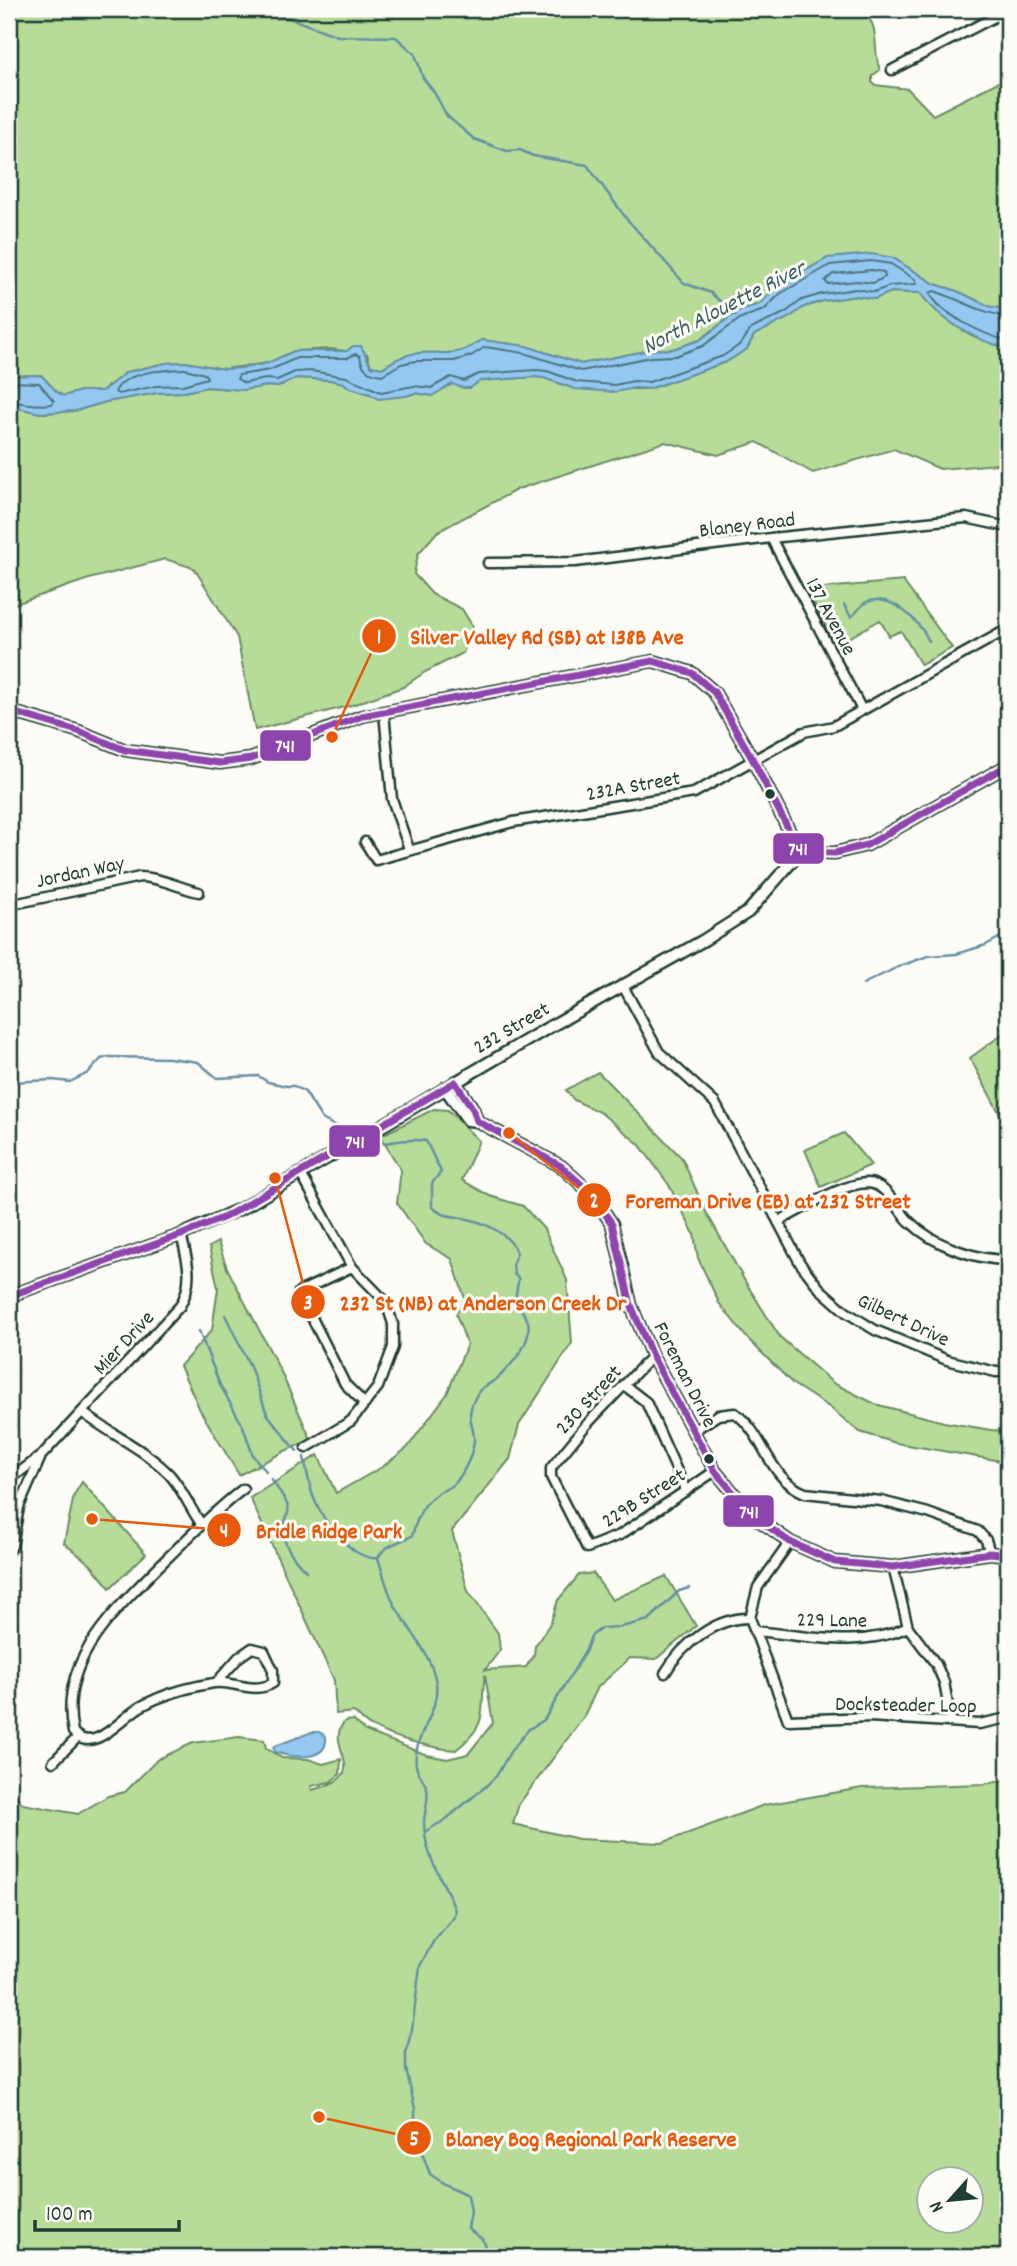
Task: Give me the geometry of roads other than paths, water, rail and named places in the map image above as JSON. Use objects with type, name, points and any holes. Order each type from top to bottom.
[{"type":"street","points":[[892,70],[1008,10]]},
{"type":"street","name":"Blaney Road","points":[[488,564],[575,562],[966,518],[1008,527]]},
{"type":"street","name":"137 Avenue","points":[[771,538],[862,710]]},
{"type":"street","name":"232A Street","points":[[365,842],[376,860],[513,822],[694,793],[804,733],[830,727],[1008,629]]},
{"type":"street","points":[[9,711],[78,731],[125,750],[220,763],[251,759],[362,716],[653,661],[692,673],[714,692],[753,760],[800,852],[835,853],[867,845],[1008,765]]},
{"type":"street","points":[[384,712],[392,799],[409,849]]},
{"type":"street","name":"232 Street","points":[[9,1296],[225,1217],[704,940],[748,912],[800,852]]},
{"type":"street","name":"Jordan Way","points":[[9,905],[140,877],[199,892]]},
{"type":"street","name":"Gilbert Drive","points":[[623,986],[659,1052],[715,1103],[800,1263],[820,1289],[846,1312],[875,1330],[947,1360],[996,1372],[1008,1372]]},
{"type":"street","points":[[455,1082],[473,1109],[477,1121]]},
{"type":"street","name":"Foreman Drive","points":[[445,1088],[468,1120],[477,1121],[561,1166],[593,1194],[612,1224],[631,1305],[652,1356],[715,1471],[753,1516],[790,1542],[835,1562],[893,1567],[990,1553],[1008,1555]]},
{"type":"street","points":[[300,1174],[352,1267],[386,1302],[393,1324],[393,1347],[378,1387],[351,1420],[306,1448]]},
{"type":"street","points":[[779,1221],[849,1186],[870,1183],[882,1188],[910,1223],[931,1237],[962,1252],[1008,1260]]},
{"type":"street","name":"Mier Drive","points":[[9,1480],[41,1456],[173,1315],[185,1297],[190,1274],[181,1235]]},
{"type":"street","points":[[352,1267],[299,1292],[345,1384],[365,1404]]},
{"type":"street","name":"230 Street","points":[[587,1548],[551,1477],[551,1468],[587,1424],[652,1356]]},
{"type":"street","points":[[624,1385],[646,1402],[686,1491]]},
{"type":"street","points":[[82,1412],[104,1429],[146,1454],[162,1468],[178,1486],[201,1525]]},
{"type":"street","points":[[693,1431],[718,1415],[735,1413],[749,1426],[779,1475],[795,1489],[805,1493],[891,1503],[928,1513],[978,1531],[986,1540],[990,1553]]},
{"type":"street","name":"Mier Drive","points":[[9,1550],[19,1507],[41,1456]]},
{"type":"street","name":"229B Street","points":[[587,1548],[620,1535],[715,1471]]},
{"type":"street","points":[[217,1682],[239,1657],[252,1648],[264,1651],[274,1677],[273,1683],[260,1688],[217,1682],[153,1700],[138,1708],[101,1737],[88,1739],[78,1737],[72,1732],[69,1705],[80,1665],[95,1636],[112,1614],[201,1525],[243,1489]]},
{"type":"street","points":[[665,1673],[681,1650],[722,1622],[750,1619],[758,1587],[790,1542]]},
{"type":"street","points":[[893,1567],[908,1628],[936,1664],[944,1682],[951,1721]]},
{"type":"street","name":"Docksteader Loop","points":[[750,1619],[788,1720],[870,1717],[979,1724],[1008,1718]]},
{"type":"street","name":"229 Lane","points":[[754,1631],[823,1639],[866,1638],[908,1628]]},
{"type":"street","points":[[53,1762],[78,1737]]},
{"type":"water","points":[[872,254],[893,258],[935,284],[991,307],[1008,309],[1008,348],[959,328],[938,312],[920,293],[891,292],[875,299],[857,296],[804,307],[754,335],[747,349],[726,362],[649,389],[635,388],[615,392],[575,389],[536,377],[480,381],[470,388],[452,384],[432,396],[415,393],[378,399],[344,383],[297,378],[278,387],[243,390],[207,387],[106,402],[75,411],[41,413],[9,409],[9,376],[41,375],[64,396],[81,391],[102,391],[127,372],[166,363],[185,362],[224,369],[245,368],[268,363],[294,351],[347,351],[353,346],[361,346],[371,366],[382,368],[408,355],[455,352],[482,340],[526,346],[581,364],[650,350],[673,349],[700,340],[738,311],[760,304],[775,288],[828,258]]},
{"type":"water","points":[[312,1732],[320,1732],[326,1737],[321,1751],[308,1756],[290,1756],[275,1752],[273,1747]]},
{"type":"waterway","name":"North Alouette River","points":[[246,9],[289,18],[338,36],[396,37],[415,54],[423,78],[447,116],[474,139],[507,151],[520,150],[533,156],[587,165],[626,218],[684,283],[711,293],[736,316]]},
{"type":"waterway","points":[[844,605],[851,617],[867,602],[886,601],[912,618],[929,641]]},
{"type":"waterway","points":[[863,984],[928,956],[956,954],[986,945],[1008,933]]},
{"type":"waterway","points":[[9,1082],[70,1082],[88,1073],[101,1059],[108,1057],[169,1058],[198,1062],[217,1078],[258,1076],[268,1082],[294,1086],[305,1092],[322,1119],[335,1126],[355,1130]]},
{"type":"waterway","points":[[368,1143],[426,1141],[441,1172],[432,1183],[432,1207],[445,1215],[482,1223],[497,1231],[514,1247],[517,1253],[513,1263],[514,1274],[518,1278],[517,1302],[528,1322],[529,1330],[521,1352],[496,1380],[480,1390],[471,1406],[474,1442],[460,1477],[425,1505],[412,1536],[388,1547],[378,1558],[394,1604],[424,1651],[436,1683],[434,1705],[418,1744],[416,1765],[427,1789],[424,1821],[428,1848],[455,1911],[420,1966],[412,2029],[406,2052],[406,2069],[415,2109],[415,2134],[430,2174],[468,2195],[471,2212],[468,2229],[482,2239],[487,2248],[483,2257]]},
{"type":"waterway","points":[[225,1315],[250,1366],[267,1414],[297,1451]]},
{"type":"waterway","points":[[199,1331],[220,1385],[243,1426],[253,1456],[266,1471]]},
{"type":"waterway","points":[[304,1457],[313,1496],[332,1529],[349,1547],[368,1557],[378,1558]]},
{"type":"waterway","points":[[271,1479],[288,1507],[283,1529],[287,1546],[306,1571]]},
{"type":"waterway","points":[[426,1831],[445,1820],[485,1787],[497,1775],[510,1752],[529,1729],[544,1720],[586,1650],[591,1636],[602,1628],[621,1627],[649,1620],[679,1591],[689,1588]]},
{"type":"place","name":"Silver Valley Rd (SB) at 138B Ave","points":[[332,737]]},
{"type":"place","name":"Foreman Drive (EB) at 232 Street","points":[[509,1133]]},
{"type":"place","name":"232 St (NB) at Anderson Creek Dr","points":[[275,1178]]},
{"type":"place","name":"Bridle Ridge Park","points":[[92,1519]]},
{"type":"place","name":"Blaney Bog Regional Park Reserve","points":[[319,2117]]}]
